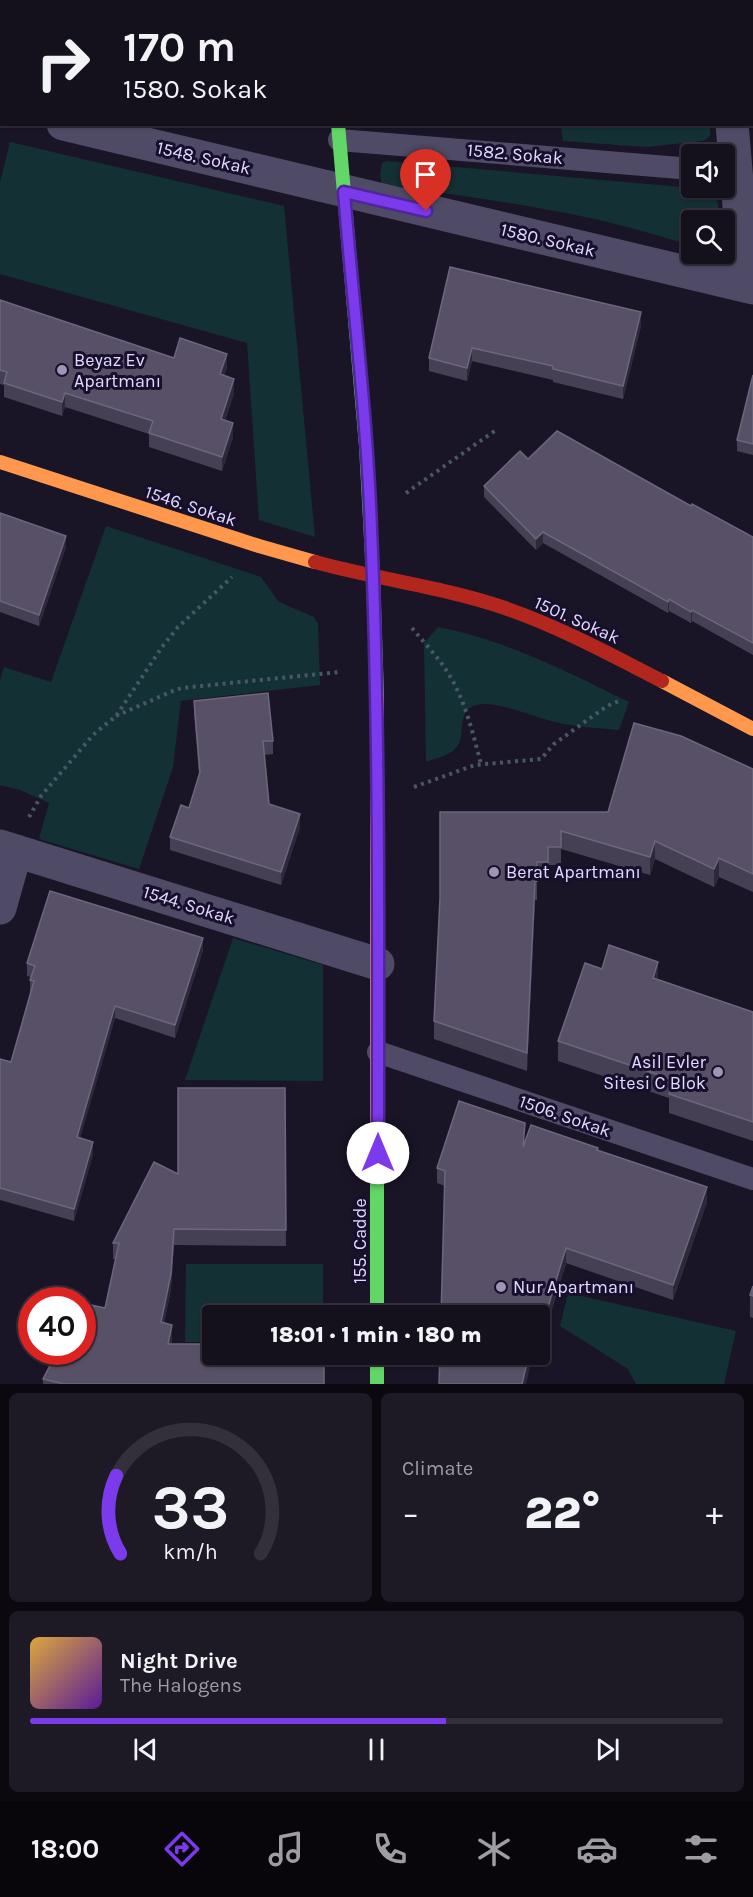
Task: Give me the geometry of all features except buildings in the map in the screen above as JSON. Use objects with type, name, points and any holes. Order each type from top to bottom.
[{"type":"street","name":"1548. Sokak","points":[[71,126],[344,192]]},
{"type":"street","points":[[732,126],[750,287]]},
{"type":"street","name":"155. Cadde","points":[[338,132],[370,507],[373,575],[378,964],[377,1305]]},
{"type":"street","name":"1580. Sokak","points":[[344,192],[750,287]]},
{"type":"street","name":"1546. Sokak","points":[[0,462],[220,534],[320,563],[373,575]]},
{"type":"street","name":"1501. Sokak","points":[[373,575],[506,608],[591,644],[753,729]]},
{"type":"street","points":[[0,908],[8,849]]},
{"type":"street","name":"1544. Sokak","points":[[8,849],[378,964]]},
{"type":"street","points":[[377,1365],[377,1384]]},
{"type":"lane","name":"1582. Sokak","points":[[338,132],[681,167]]},
{"type":"lane","name":"1506. Sokak","points":[[378,1052],[753,1179]]},
{"type":"path","points":[[370,507],[403,495],[496,430]]},
{"type":"path","points":[[116,716],[178,627],[206,603],[226,581],[238,574]]},
{"type":"path","points":[[408,623],[443,665],[455,685],[468,717],[481,764]]},
{"type":"path","points":[[34,805],[93,735],[116,716],[175,690],[343,672]]},
{"type":"path","points":[[377,798],[481,764],[541,759],[554,744],[607,706],[621,701]]},
{"type":"green space","points":[[561,126],[710,126],[710,136],[703,141],[646,147],[563,141]]},
{"type":"green space","points":[[10,142],[284,206],[315,537],[259,520],[247,343],[0,274],[0,182]]},
{"type":"green space","points":[[387,161],[681,187],[681,198],[716,198],[718,210],[681,210],[681,242],[565,213],[438,192],[386,186],[382,184],[380,175],[382,163]]},
{"type":"green space","points":[[106,526],[261,577],[279,602],[314,617],[318,624],[320,685],[181,701],[173,767],[139,869],[39,839],[49,803],[20,790],[0,785],[0,680],[4,667],[51,682]]},
{"type":"green space","points":[[438,627],[512,649],[629,702],[619,730],[563,724],[500,706],[479,704],[466,711],[459,744],[455,749],[426,762],[424,643]]},
{"type":"green space","points":[[233,938],[323,965],[323,1081],[185,1080]]},
{"type":"green space","points":[[186,1264],[323,1264],[323,1305],[202,1305],[202,1342],[185,1342]]},
{"type":"green space","points":[[568,1293],[736,1331],[724,1384],[636,1384],[628,1369],[560,1326]]},
{"type":"traffic: fast","points":[[338,126],[366,446],[377,696]]},
{"type":"traffic: fast","points":[[377,1121],[377,1305]]},
{"type":"traffic: fast","points":[[377,1365],[377,1384]]},
{"type":"traffic: slow","points":[[0,462],[315,562]]},
{"type":"traffic: slow","points":[[662,681],[753,729]]},
{"type":"traffic: slow","points":[[377,696],[377,1121]]},
{"type":"traffic: jam","points":[[315,562],[458,594],[505,608],[604,651],[662,681]]},
{"type":"place","name":"Beyaz Ev Apartmanı","points":[[62,370]]},
{"type":"place","name":"Berat Apartmanı","points":[[494,872]]},
{"type":"place","name":"Asil Evler Sitesi C Blok","points":[[718,1072]]},
{"type":"place","name":"Nur Apartmanı","points":[[501,1287]]},
{"type":"route","points":[[378,1153],[377,709],[373,575],[366,446],[344,192],[426,211]]}]
